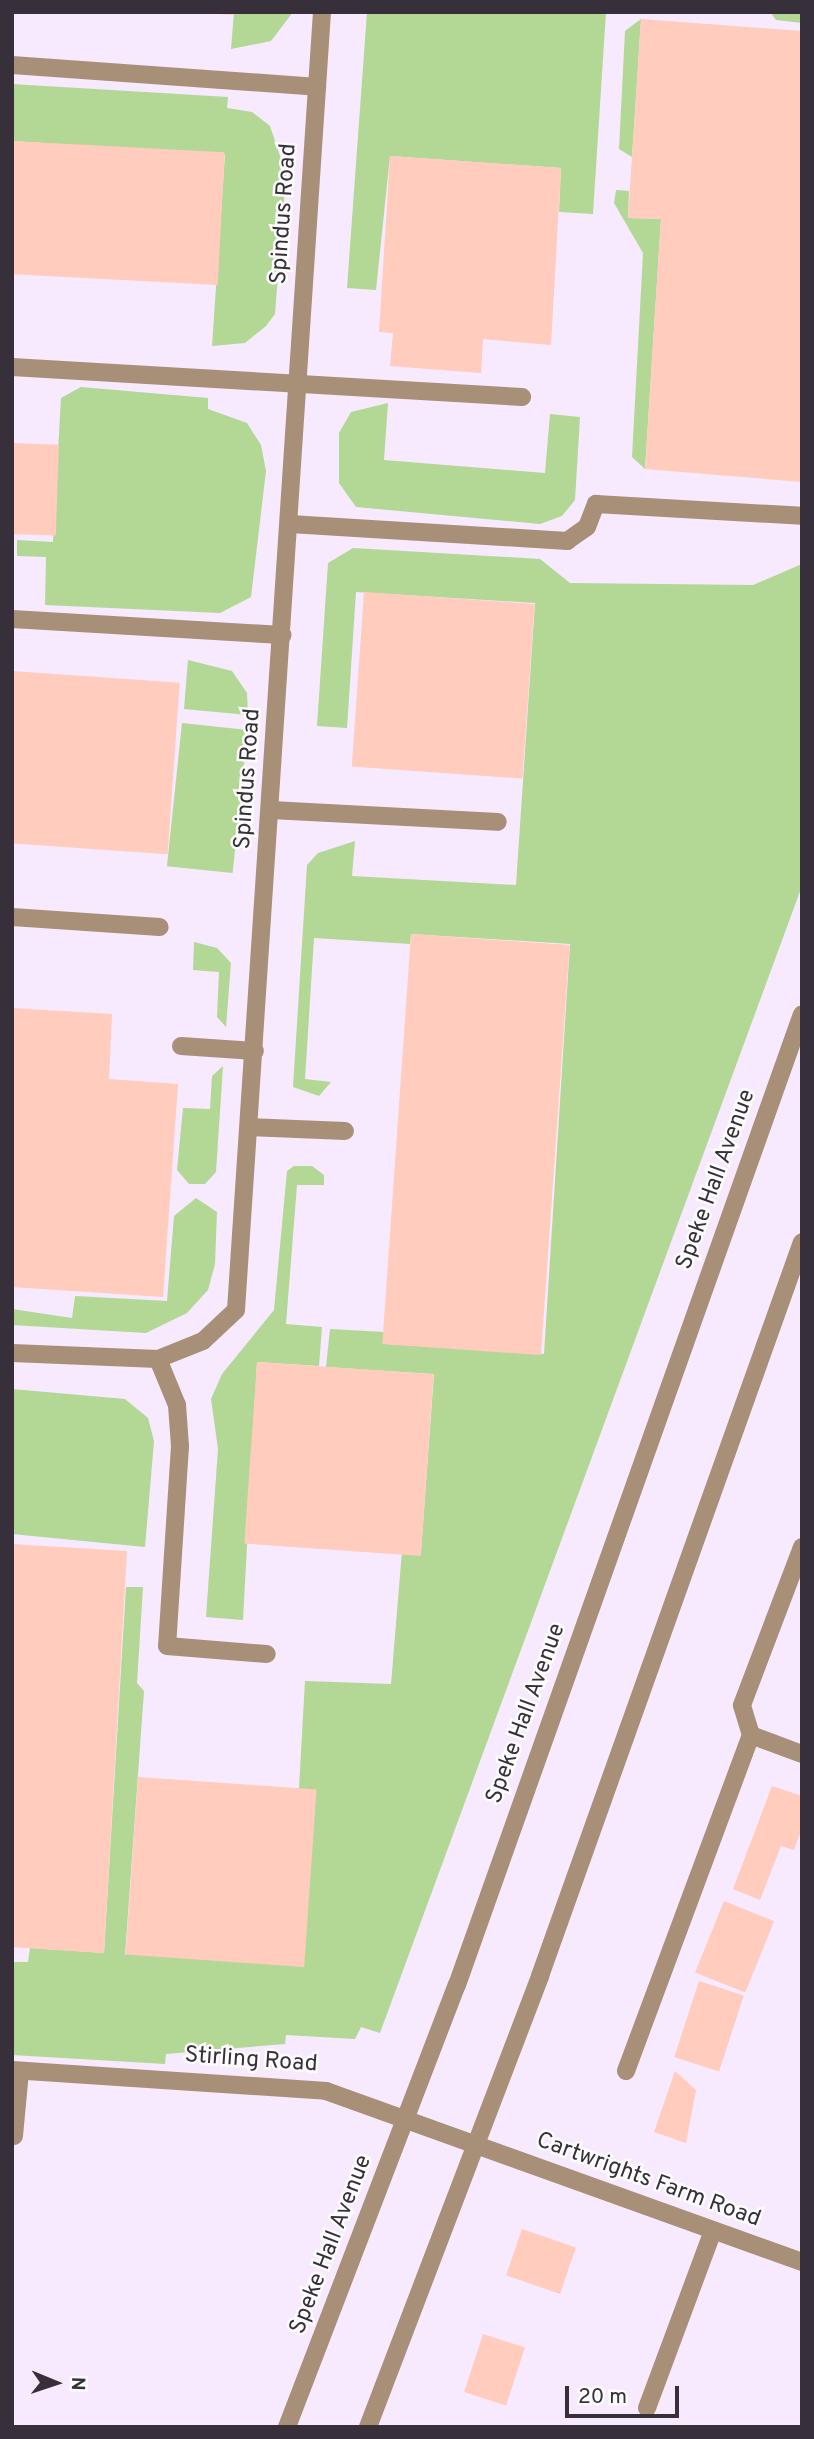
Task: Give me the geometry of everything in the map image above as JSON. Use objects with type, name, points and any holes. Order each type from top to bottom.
[{"type":"street","name":"Spindus Road","points":[[12,1353],[158,1359],[203,1341],[236,1310],[283,635],[322,12]]},
{"type":"street","points":[[12,65],[317,86]]},
{"type":"street","points":[[12,367],[523,397]]},
{"type":"street","points":[[290,524],[567,541],[587,527],[596,505],[802,516]]},
{"type":"street","points":[[12,620],[283,635]]},
{"type":"street","points":[[271,810],[498,822]]},
{"type":"street","points":[[12,917],[160,927]]},
{"type":"street","name":"Speke Hall Avenue","points":[[287,2427],[408,2119],[802,1014]]},
{"type":"street","points":[[181,1046],[255,1051]]},
{"type":"street","points":[[250,1127],[345,1131]]},
{"type":"street","points":[[368,2427],[478,2145],[802,1242]]},
{"type":"street","points":[[158,1359],[177,1405],[180,1446],[167,1646],[267,1654]]},
{"type":"street","points":[[626,2071],[751,1735],[742,1705],[802,1547]]},
{"type":"street","points":[[751,1735],[802,1754]]},
{"type":"street","points":[[14,2136],[16,2071]]},
{"type":"street","name":"Stirling Road","points":[[16,2071],[326,2091],[478,2145]]},
{"type":"street","name":"Cartwrights Farm Road","points":[[478,2145],[802,2262]]},
{"type":"street","points":[[647,2407],[713,2231]]},
{"type":"green space","points":[[234,12],[293,12],[271,41],[231,49]]},
{"type":"green space","points":[[367,12],[606,12],[593,214],[559,212],[561,168],[390,156],[376,290],[347,288]]},
{"type":"green space","points":[[770,12],[802,12],[802,23],[776,20]]},
{"type":"green space","points":[[641,19],[632,157],[619,149],[625,31]]},
{"type":"green space","points":[[12,84],[228,97],[227,108],[252,112],[270,126],[286,174],[275,314],[266,326],[245,343],[212,346],[225,155],[12,141]]},
{"type":"green space","points":[[616,190],[629,191],[628,218],[661,219],[645,469],[632,457],[643,253],[614,203]]},
{"type":"green space","points":[[81,387],[208,398],[208,409],[247,423],[261,445],[266,471],[251,597],[220,613],[45,605],[46,557],[17,556],[17,540],[53,542],[61,398]]},
{"type":"green space","points":[[388,403],[384,460],[545,473],[550,414],[580,417],[575,500],[562,516],[540,524],[356,507],[339,483],[339,433],[351,412]]},
{"type":"green space","points":[[353,548],[540,559],[570,583],[753,585],[802,564],[802,886],[380,2033],[361,2027],[355,2039],[286,2035],[285,2044],[166,2054],[165,2064],[12,2055],[12,1962],[28,1962],[30,1948],[104,1953],[126,1587],[143,1587],[137,1683],[144,1691],[125,1955],[299,1788],[305,1681],[391,1684],[402,1551],[421,1552],[434,1374],[326,1367],[330,1329],[385,1332],[385,1344],[544,1354],[570,944],[411,934],[410,944],[314,938],[305,1079],[331,1082],[319,1096],[293,1087],[307,865],[318,853],[355,841],[352,876],[516,885],[535,603],[356,592],[347,728],[317,726],[328,563]]},
{"type":"green space","points":[[188,660],[232,671],[247,693],[248,715],[184,709]]},
{"type":"green space","points":[[182,723],[248,730],[233,873],[167,866]]},
{"type":"green space","points":[[194,942],[217,948],[231,963],[226,1027],[217,1017],[219,972],[193,970]]},
{"type":"green space","points":[[223,1066],[216,1172],[205,1184],[189,1184],[177,1170],[183,1108],[210,1109],[212,1076]]},
{"type":"green space","points":[[294,1166],[312,1166],[324,1175],[324,1185],[297,1185],[286,1324],[322,1327],[319,1366],[257,1362],[243,1620],[206,1617],[218,1449],[211,1399],[222,1374],[274,1310],[287,1171]]},
{"type":"green space","points":[[196,1198],[217,1212],[215,1264],[208,1290],[187,1313],[146,1333],[12,1325],[12,1309],[72,1318],[75,1296],[167,1301],[174,1216]]},
{"type":"green space","points":[[12,1389],[125,1399],[148,1418],[154,1441],[145,1547],[12,1534]]},
{"type":"building","points":[[234,12],[234,15],[216,14]]},
{"type":"building","points":[[641,19],[802,31],[802,482],[645,469],[661,219],[628,218]]},
{"type":"building","points":[[12,141],[225,152],[218,285],[12,274]]},
{"type":"building","points":[[390,156],[561,168],[551,345],[483,339],[481,373],[390,366],[393,333],[379,332]]},
{"type":"building","points":[[12,443],[59,445],[56,536],[12,534]]},
{"type":"building","points":[[364,592],[535,604],[522,779],[352,767]]},
{"type":"building","points":[[12,671],[180,683],[168,854],[12,843]]},
{"type":"building","points":[[411,934],[570,945],[541,1355],[382,1344]]},
{"type":"building","points":[[12,1008],[112,1014],[109,1079],[178,1084],[163,1297],[12,1287]]},
{"type":"building","points":[[257,1362],[434,1374],[421,1556],[244,1544]]},
{"type":"building","points":[[12,1544],[127,1551],[104,1953],[12,1947]]},
{"type":"building","points":[[138,1777],[317,1789],[304,1967],[126,1955]]},
{"type":"building","points":[[772,1786],[802,1796],[802,1828],[794,1850],[781,1846],[760,1900],[733,1889]]},
{"type":"building","points":[[724,1901],[774,1921],[745,1993],[695,1972]]},
{"type":"building","points":[[699,1981],[744,1996],[719,2072],[674,2057]]},
{"type":"building","points":[[675,2071],[696,2090],[686,2143],[654,2132]]},
{"type":"building","points":[[522,2229],[576,2248],[560,2294],[506,2275]]},
{"type":"building","points":[[483,2334],[525,2348],[506,2406],[464,2392]]}]
